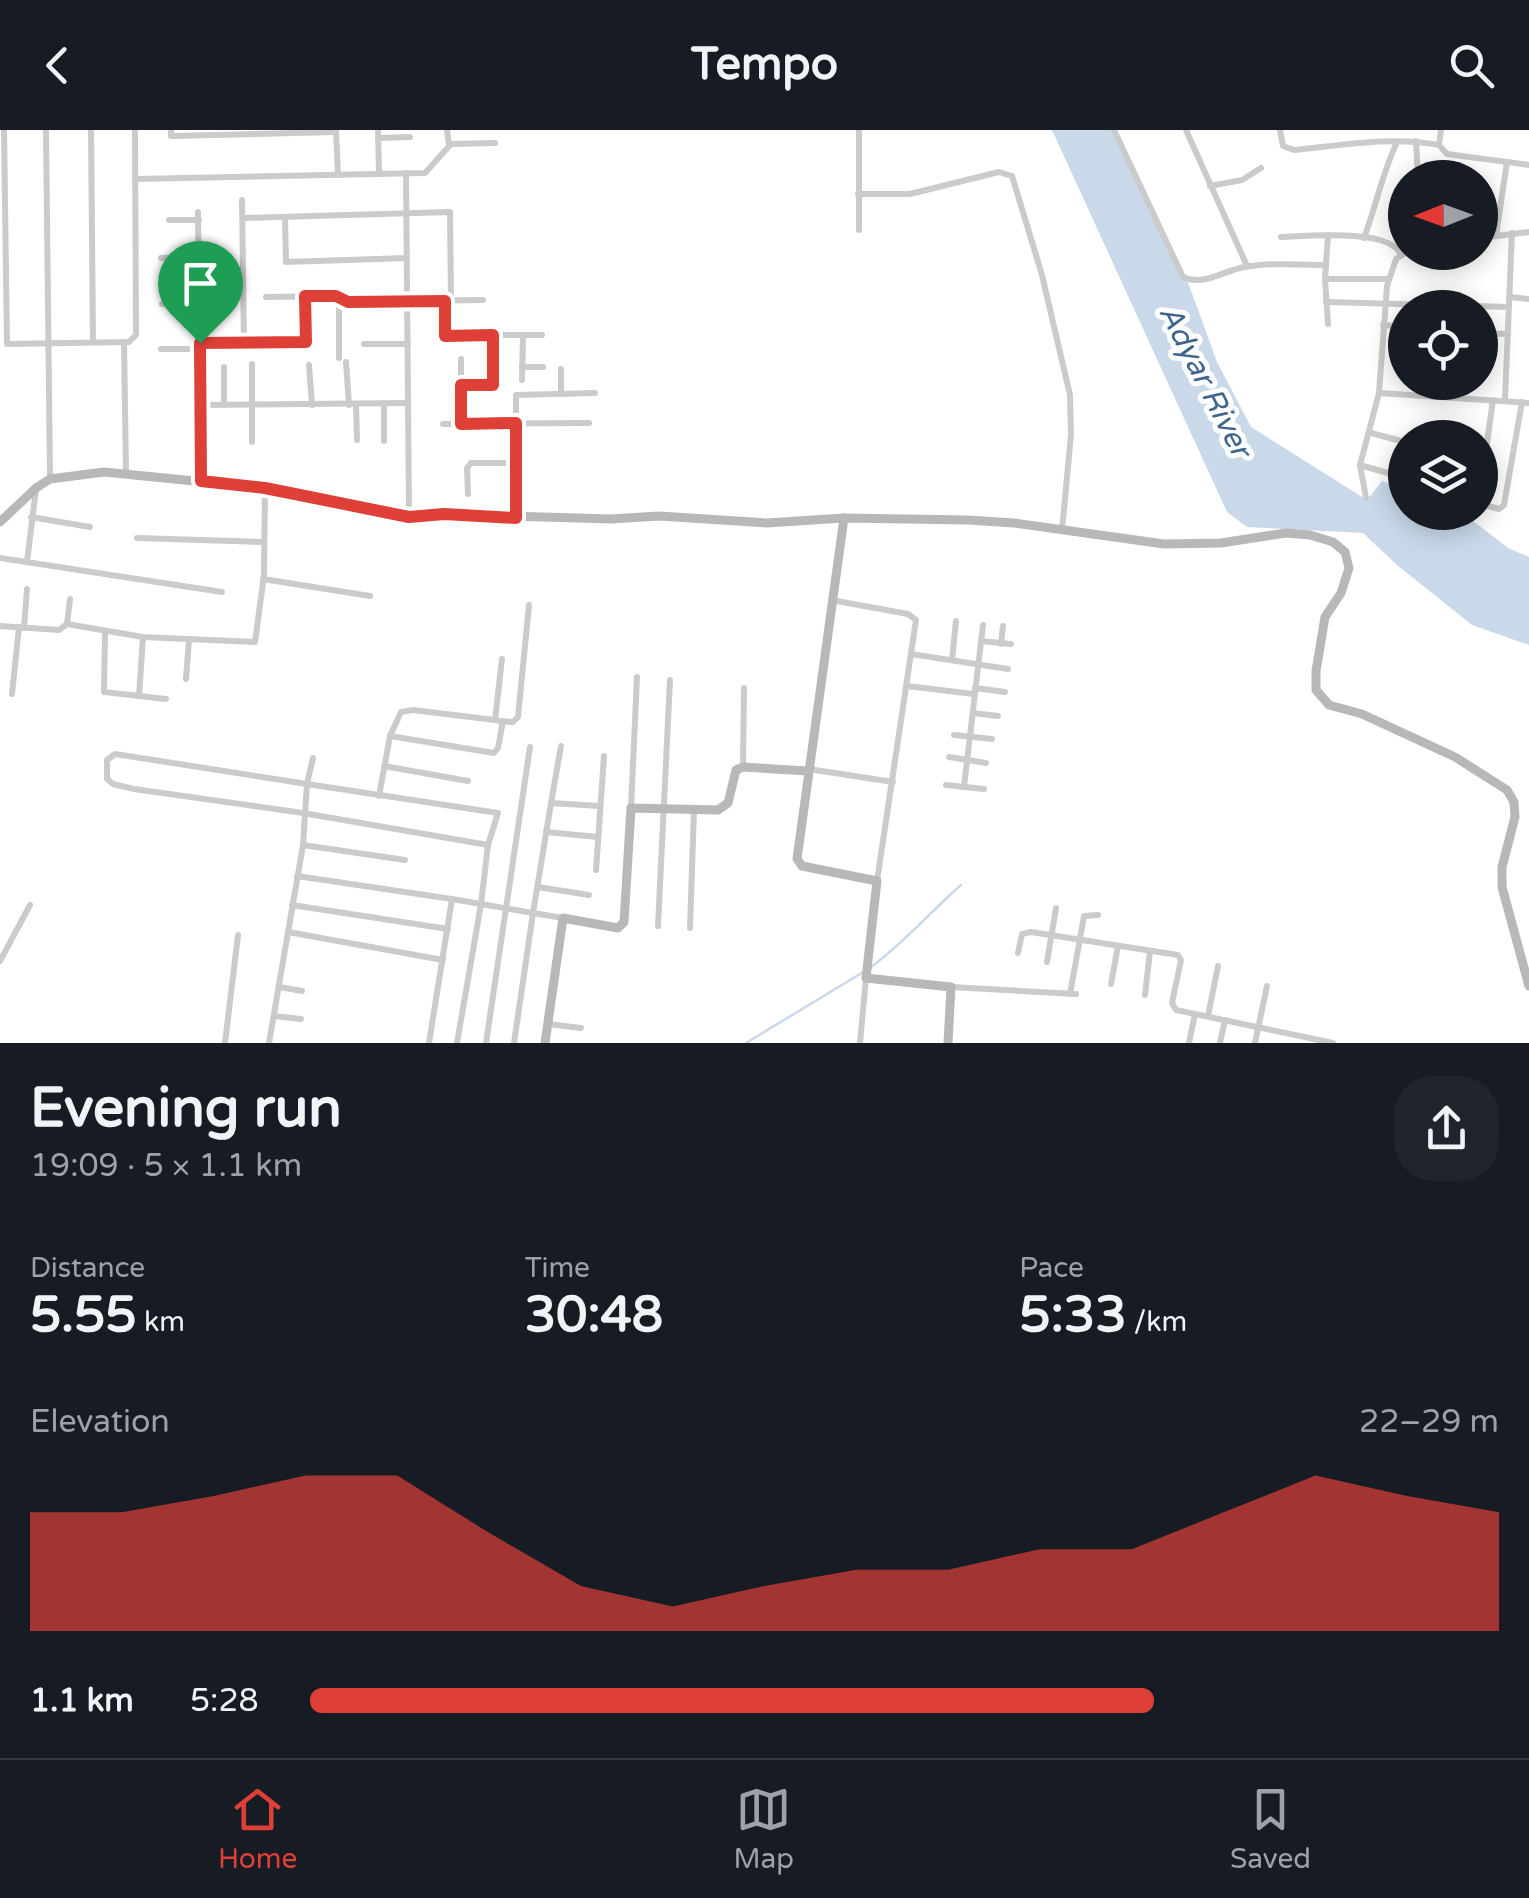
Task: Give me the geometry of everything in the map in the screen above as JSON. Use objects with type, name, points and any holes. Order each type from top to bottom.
[{"type":"street","points":[[3,130],[7,344],[124,342],[134,338],[138,328],[135,130]]},
{"type":"street","points":[[46,130],[50,480]]},
{"type":"street","points":[[91,130],[94,342]]},
{"type":"street","points":[[170,130],[171,136],[336,131],[338,175]]},
{"type":"street","points":[[136,179],[429,170],[449,145],[447,130]]},
{"type":"street","points":[[480,143],[481,130]]},
{"type":"street","points":[[858,230],[859,130]]},
{"type":"street","points":[[1114,130],[1184,277],[1197,282],[1247,266],[1326,266]]},
{"type":"street","points":[[1186,130],[1247,266]]},
{"type":"street","points":[[1280,130],[1283,146],[1294,150],[1370,141],[1416,141],[1439,145],[1447,154],[1529,166]]},
{"type":"street","points":[[1439,145],[1441,130]]},
{"type":"street","points":[[379,174],[378,134],[410,137]]},
{"type":"street","points":[[1416,141],[1417,160]]},
{"type":"street","points":[[1364,238],[1376,210],[1380,181],[1397,142]]},
{"type":"street","points":[[449,145],[495,143]]},
{"type":"street","points":[[1498,224],[1508,162]]},
{"type":"street","points":[[1210,186],[1242,180],[1261,168]]},
{"type":"street","points":[[858,194],[910,194],[999,172],[1012,176],[1042,275],[1070,395],[1071,435],[1062,530]]},
{"type":"street","points":[[406,173],[409,517]]},
{"type":"street","points":[[242,200],[244,342]]},
{"type":"street","points":[[243,218],[450,212],[445,336],[542,335]]},
{"type":"street","points":[[168,220],[198,216],[201,481]]},
{"type":"street","points":[[285,217],[286,262],[407,258]]},
{"type":"street","points":[[1498,236],[1529,232]]},
{"type":"street","points":[[1506,399],[1512,234]]},
{"type":"street","points":[[1328,236],[1328,324]]},
{"type":"street","points":[[1281,238],[1328,236],[1388,243]]},
{"type":"street","points":[[162,258],[199,257]]},
{"type":"street","points":[[1366,498],[1360,466],[1379,393],[1391,270]]},
{"type":"street","points":[[1325,279],[1389,278]]},
{"type":"street","points":[[266,296],[339,297],[348,302],[482,300]]},
{"type":"street","points":[[161,349],[306,342],[305,296]]},
{"type":"street","points":[[339,297],[342,360],[357,440]]},
{"type":"street","points":[[1511,297],[1529,299]]},
{"type":"street","points":[[1326,302],[1510,307]]},
{"type":"street","points":[[162,304],[200,303]]},
{"type":"street","points":[[1383,325],[1388,326]]},
{"type":"street","points":[[1498,334],[1508,334]]},
{"type":"street","points":[[461,385],[493,385],[493,335]]},
{"type":"street","points":[[522,335],[522,380]]},
{"type":"street","points":[[124,342],[126,472]]},
{"type":"street","points":[[364,344],[408,344]]},
{"type":"street","points":[[461,359],[461,424]]},
{"type":"street","points":[[252,364],[252,442]]},
{"type":"street","points":[[309,365],[312,405]]},
{"type":"street","points":[[224,367],[224,405]]},
{"type":"street","points":[[522,367],[543,367]]},
{"type":"street","points":[[561,369],[561,394]]},
{"type":"street","points":[[1379,393],[1388,394]]},
{"type":"street","points":[[516,518],[516,395],[595,394]]},
{"type":"street","points":[[1490,420],[1493,400]]},
{"type":"street","points":[[1498,400],[1526,402],[1504,505],[1498,509]]},
{"type":"street","points":[[200,405],[408,403]]},
{"type":"street","points":[[384,404],[384,442]]},
{"type":"street","points":[[444,424],[589,423]]},
{"type":"street","points":[[1370,432],[1388,437]]},
{"type":"street","points":[[468,494],[469,464],[516,463]]},
{"type":"street","points":[[1360,466],[1388,473]]},
{"type":"street","points":[[0,522],[50,480],[80,473],[126,472],[265,488],[409,517],[444,514],[611,520],[659,516],[767,523],[844,518],[968,520],[1194,546],[1286,533],[1310,535],[1341,546],[1349,568],[1341,593],[1325,618],[1316,690],[1329,704],[1362,714],[1455,756],[1507,790],[1514,802],[1516,818],[1502,867],[1502,886],[1529,986]]},
{"type":"street","points":[[27,562],[36,488]]},
{"type":"street","points":[[0,626],[58,630],[68,624],[143,637],[255,642],[264,580],[265,488]]},
{"type":"street","points":[[31,517],[90,527]]},
{"type":"street","points":[[844,518],[796,853],[798,864],[878,880]]},
{"type":"street","points":[[136,538],[263,542]]},
{"type":"street","points":[[0,558],[222,592]]},
{"type":"street","points":[[264,580],[370,596]]},
{"type":"street","points":[[12,694],[27,589]]},
{"type":"street","points":[[68,624],[70,599]]},
{"type":"street","points":[[832,600],[914,616],[860,1043]]},
{"type":"street","points":[[379,796],[390,736],[405,710],[513,722],[518,717],[529,605]]},
{"type":"street","points":[[952,660],[956,621]]},
{"type":"street","points":[[964,786],[984,625]]},
{"type":"street","points":[[1001,644],[1003,626]]},
{"type":"street","points":[[941,630],[955,632]]},
{"type":"street","points":[[105,632],[104,692],[166,699]]},
{"type":"street","points":[[139,696],[143,637]]},
{"type":"street","points":[[186,679],[190,640]]},
{"type":"street","points":[[982,641],[1011,644]]},
{"type":"street","points":[[912,654],[1008,668]]},
{"type":"street","points":[[390,736],[494,752],[498,748],[502,659]]},
{"type":"street","points":[[297,876],[622,927],[637,677]]},
{"type":"street","points":[[658,926],[670,680]]},
{"type":"street","points":[[907,686],[1005,692]]},
{"type":"street","points":[[743,767],[744,688]]},
{"type":"street","points":[[972,713],[998,716]]},
{"type":"street","points":[[954,734],[992,739]]},
{"type":"street","points":[[486,1043],[530,746]]},
{"type":"street","points":[[514,1043],[561,746]]},
{"type":"street","points":[[457,1043],[482,904],[488,846],[498,813],[115,754],[108,760],[107,779],[113,784],[488,846]]},
{"type":"street","points":[[596,870],[604,756]]},
{"type":"street","points":[[950,757],[986,762]]},
{"type":"street","points":[[270,1043],[303,844],[306,784],[313,758]]},
{"type":"street","points":[[384,766],[468,781]]},
{"type":"street","points":[[631,808],[725,807],[733,774],[743,767],[808,770],[893,782]]},
{"type":"street","points":[[946,785],[984,789]]},
{"type":"street","points":[[551,803],[600,806]]},
{"type":"street","points":[[690,928],[694,810]]},
{"type":"street","points":[[546,832],[598,837]]},
{"type":"street","points":[[303,844],[405,860]]},
{"type":"street","points":[[538,886],[588,895]]},
{"type":"street","points":[[428,1043],[452,899]]},
{"type":"street","points":[[292,904],[448,929]]},
{"type":"street","points":[[0,960],[30,905]]},
{"type":"street","points":[[1047,962],[1056,908]]},
{"type":"street","points":[[866,978],[1073,994],[1085,914],[1098,915]]},
{"type":"street","points":[[545,1043],[563,918]]},
{"type":"street","points":[[288,932],[443,960]]},
{"type":"street","points":[[1018,952],[1020,937],[1025,932],[1180,957],[1172,1003],[1176,1010],[1333,1043]]},
{"type":"street","points":[[225,1043],[238,935]]},
{"type":"street","points":[[1111,984],[1118,946]]},
{"type":"street","points":[[1145,995],[1150,951]]},
{"type":"street","points":[[1208,1016],[1218,966]]},
{"type":"street","points":[[1255,1043],[1266,986]]},
{"type":"street","points":[[948,1043],[951,987]]},
{"type":"street","points":[[279,988],[302,991]]},
{"type":"street","points":[[1189,1043],[1195,1014]]},
{"type":"street","points":[[274,1016],[301,1020]]},
{"type":"street","points":[[1220,1043],[1225,1020]]},
{"type":"street","points":[[548,1024],[581,1028]]},
{"type":"street","points":[[1282,1043],[1285,1032]]},
{"type":"water","name":"Adyar River","points":[[1052,130],[1116,130],[1189,285],[1217,362],[1251,427],[1367,500],[1382,481],[1388,483],[1388,530],[1485,530],[1508,548],[1529,557],[1529,645],[1472,625],[1363,533],[1247,527],[1227,512]]},
{"type":"waterway","points":[[871,967],[961,885]]},
{"type":"waterway","points":[[746,1043],[865,971]]},
{"type":"route","points":[[305,296],[336,296],[348,302],[445,301],[445,336],[493,335],[493,385],[461,385],[461,424],[516,423],[516,518],[444,514],[409,517],[265,488],[201,481],[200,343],[306,342],[305,296]]}]
